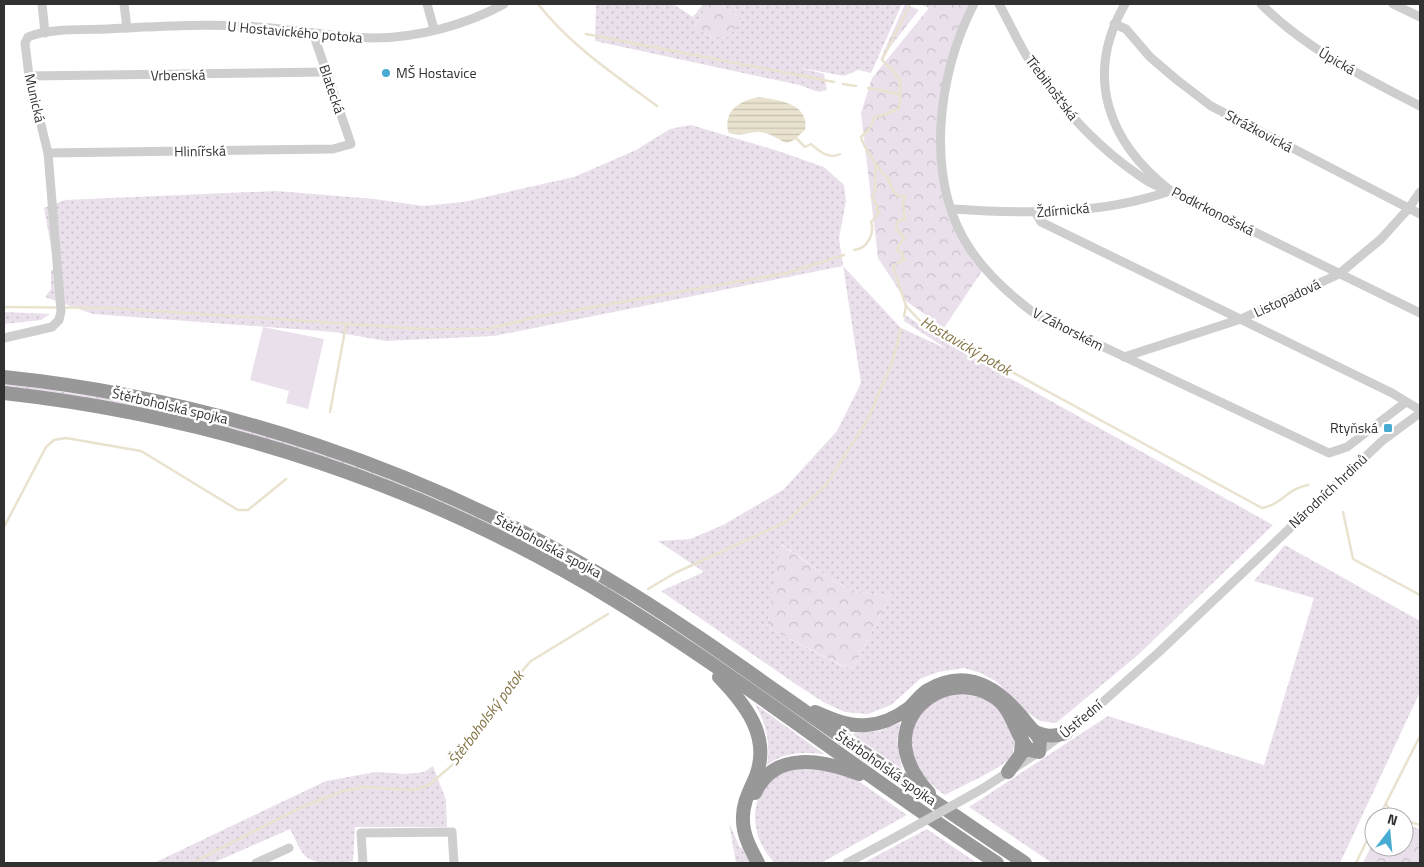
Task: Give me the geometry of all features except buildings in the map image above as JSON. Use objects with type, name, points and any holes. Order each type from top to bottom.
[{"type":"highway","name":"Štěrboholská spojka","points":[[4,377],[102,390],[194,410],[284,434],[396,474],[482,511],[576,560],[648,604],[1025,863]]},
{"type":"highway","name":"Štěrboholská spojka","points":[[4,393],[84,403],[174,421],[263,444],[360,476],[437,508],[534,555],[617,602],[698,655],[997,863]]},
{"type":"highway","points":[[698,655],[737,696],[757,730],[760,762],[746,799],[743,820],[748,842],[758,863]]},
{"type":"highway","points":[[785,697],[838,721],[867,725],[898,716],[924,693],[936,686],[949,682],[966,681],[982,684],[1001,694],[1027,734],[1029,750],[1040,752]]},
{"type":"highway","points":[[958,818],[928,791],[910,764],[906,747],[906,736],[910,722],[918,707],[929,697],[942,690],[961,687],[978,689],[993,696],[1005,706],[1027,734],[1048,736],[1066,733]]},
{"type":"highway","points":[[1008,772],[1021,754],[1027,734]]},
{"type":"highway","points":[[767,863],[752,837],[750,813],[758,786],[776,769],[794,762],[818,762],[849,770],[886,787]]},
{"type":"street","points":[[42,4],[45,33]]},
{"type":"street","points":[[124,4],[127,28]]},
{"type":"street","points":[[427,4],[434,29]]},
{"type":"street","name":"U Hostavického potoka","points":[[25,43],[28,36],[45,33],[223,25],[374,38],[407,35],[434,29],[470,19],[504,4]]},
{"type":"street","name":"V Záhorském","points":[[974,4],[956,47],[945,95],[940,160],[953,209],[970,249],[1003,288],[1038,316],[1329,454],[1347,447],[1406,402]]},
{"type":"street","name":"Třebihošťská","points":[[999,4],[1031,62],[1052,94],[1081,126],[1119,160],[1153,186],[1171,191]]},
{"type":"street","name":"Podkrkonošská","points":[[1125,4],[1108,39],[1103,68],[1111,112],[1132,154],[1152,176],[1171,191],[1420,314]]},
{"type":"street","name":"Úpická","points":[[1262,4],[1306,42],[1330,58],[1420,106]]},
{"type":"street","points":[[1393,4],[1420,17]]},
{"type":"street","name":"Strážkovická","points":[[1114,24],[1126,29],[1150,57],[1212,106],[1420,214]]},
{"type":"street","name":"Blatecká","points":[[313,33],[351,144]]},
{"type":"street","name":"Munická","points":[[4,338],[52,328],[59,320],[61,308],[48,153],[29,76],[25,43]]},
{"type":"street","name":"Vrbenská","points":[[29,76],[326,72]]},
{"type":"street","name":"Hlinířská","points":[[48,153],[333,149],[351,144]]},
{"type":"street","name":"Ždírnická","points":[[953,209],[1036,213],[1101,207],[1149,198],[1171,191]]},
{"type":"street","name":"Listopadová","points":[[1124,357],[1241,320],[1339,274],[1381,238],[1409,208],[1420,192]]},
{"type":"street","points":[[1036,213],[1041,222],[1406,402],[1420,411]]},
{"type":"street","name":"Národních hrdinů","points":[[1283,532],[1382,441],[1420,411]]},
{"type":"street","name":"Ústřední","points":[[847,863],[982,789],[1066,733],[1159,652],[1283,532]]},
{"type":"street","points":[[363,863],[361,833],[452,832],[454,863]]},
{"type":"street","points":[[256,863],[289,848]]},
{"type":"street","points":[[278,853],[279,863]]},
{"type":"green space","points":[[596,4],[673,4],[693,17],[703,4],[709,4],[694,26],[712,38],[728,37],[742,19],[720,4],[902,4],[871,73],[858,70],[844,76],[802,68],[824,74],[827,90],[819,92],[799,85],[595,41]]},
{"type":"green space","points":[[709,4],[720,4],[742,19],[729,37],[712,38],[694,26]]},
{"type":"green space","points":[[905,4],[919,10],[880,60]]},
{"type":"green space","points":[[920,4],[970,4],[960,27],[937,148],[950,210],[984,268],[944,328],[906,301],[878,258],[861,113],[872,78],[929,8]]},
{"type":"green space","points":[[691,125],[824,167],[844,185],[846,201],[839,238],[843,266],[494,336],[386,341],[334,332],[93,314],[45,297],[51,289],[51,270],[55,269],[44,208],[65,200],[276,191],[375,199],[423,206],[463,202],[574,177],[636,150],[670,129]]},
{"type":"green space","points":[[843,266],[901,328],[947,349],[904,321],[905,315],[963,352],[1273,525],[1138,655],[1056,723],[1040,721],[1025,711],[997,682],[981,673],[964,668],[938,672],[920,679],[891,705],[868,714],[845,712],[825,703],[797,685],[661,591],[704,572],[658,541],[690,539],[723,525],[783,490],[837,431],[861,383]],"holes":[[[781,544],[834,581],[852,590],[889,597],[853,669],[840,665],[767,627]]]},
{"type":"green space","points":[[4,312],[50,314],[41,320],[4,324]]},
{"type":"green space","points":[[263,327],[324,339],[308,409],[286,403],[289,391],[250,380]]},
{"type":"green space","points":[[4,383],[137,403],[240,427],[374,471],[513,533],[626,596],[622,599],[340,463],[258,437],[174,415],[90,399],[4,387]]},
{"type":"green space","points":[[780,544],[834,581],[852,590],[889,597],[853,669],[841,665],[767,627]]},
{"type":"green space","points":[[1285,545],[1420,621],[1420,692],[1366,807],[1364,807],[1364,812],[1340,863],[1052,863],[969,807],[1108,716],[1264,765],[1314,598],[1254,581]]},
{"type":"green space","points":[[954,692],[970,693],[992,701],[1009,724],[1014,743],[1009,759],[1003,764],[945,795],[935,788],[919,770],[911,749],[911,738],[914,727],[929,703]]},
{"type":"green space","points":[[755,704],[824,754],[787,755],[767,765],[767,733]]},
{"type":"green space","points":[[900,723],[897,741],[902,769],[853,735],[854,733],[880,731]]},
{"type":"green space","points":[[433,766],[446,800],[447,827],[355,827],[353,861],[339,863],[313,861],[300,849],[290,829],[213,863],[154,863],[326,781],[376,772],[406,774],[424,772]]},
{"type":"green space","points":[[821,767],[857,780],[907,815],[821,863],[774,863],[760,841],[755,821],[757,801],[761,792],[766,784],[787,769]]},
{"type":"green space","points":[[729,823],[740,848],[744,846],[751,863],[736,863]]},
{"type":"green space","points":[[1414,827],[1420,829],[1420,863],[1363,863],[1366,857],[1414,857]]},
{"type":"green space","points":[[927,829],[977,863],[863,863]]},
{"type":"shaded area","points":[[759,97],[783,102],[798,108],[803,114],[805,130],[794,140],[787,143],[764,133],[732,134],[728,132],[728,118],[734,108],[745,101]]},
{"type":"waterway","points":[[538,4],[564,33],[579,46],[609,71],[657,106]]},
{"type":"waterway","name":"Hostavický potok","points":[[910,4],[882,60],[899,80],[899,108],[875,117],[869,129],[861,137],[865,147],[888,178],[893,191],[898,196],[905,196],[903,204],[905,219],[898,221],[896,227],[904,238],[898,247],[898,251],[903,254],[902,257],[905,259],[893,266],[906,306],[922,323],[1262,508],[1275,503],[1294,490],[1308,485]]},
{"type":"waterway","points":[[586,34],[834,82]]},
{"type":"waterway","points":[[843,84],[856,86]]},
{"type":"waterway","points":[[868,88],[900,94]]},
{"type":"waterway","points":[[794,136],[805,147],[811,144],[828,155],[836,156],[840,154]]},
{"type":"waterway","points":[[854,250],[863,247],[867,243],[872,230],[871,222],[880,212],[876,210],[878,206],[872,198],[876,185],[876,167]]},
{"type":"waterway","points":[[4,307],[112,308],[422,329],[489,329],[536,317],[787,273],[844,255]]},
{"type":"waterway","name":"Štěrboholský potok","points":[[904,316],[906,306]]},
{"type":"waterway","points":[[330,412],[346,325]]},
{"type":"waterway","name":"Štěrboholský potok","points":[[648,589],[675,573],[786,522],[826,485],[868,419],[893,360],[901,329]]},
{"type":"waterway","points":[[4,527],[46,447],[54,440],[66,438],[141,451],[238,510],[248,510],[286,479]]},
{"type":"waterway","name":"Hostavický potok","points":[[1343,512],[1353,559],[1420,595]]},
{"type":"waterway","name":"Štěrboholský potok","points":[[192,863],[302,807],[343,791],[364,787],[413,790],[429,785],[458,760],[499,696],[531,661],[608,614]]},
{"type":"waterway","name":"Hostavický potok","points":[[1384,807],[1420,736]]},
{"type":"waterway","points":[[1386,803],[1388,807]]},
{"type":"waterway","points":[[1414,823],[1420,825]]},
{"type":"waterway","name":"Hostavický potok","points":[[1356,863],[1364,847]]},
{"type":"place","name":"MŠ Hostavice","points":[[386,73]]},
{"type":"place","name":"Rtyňská","points":[[1388,428]]}]
